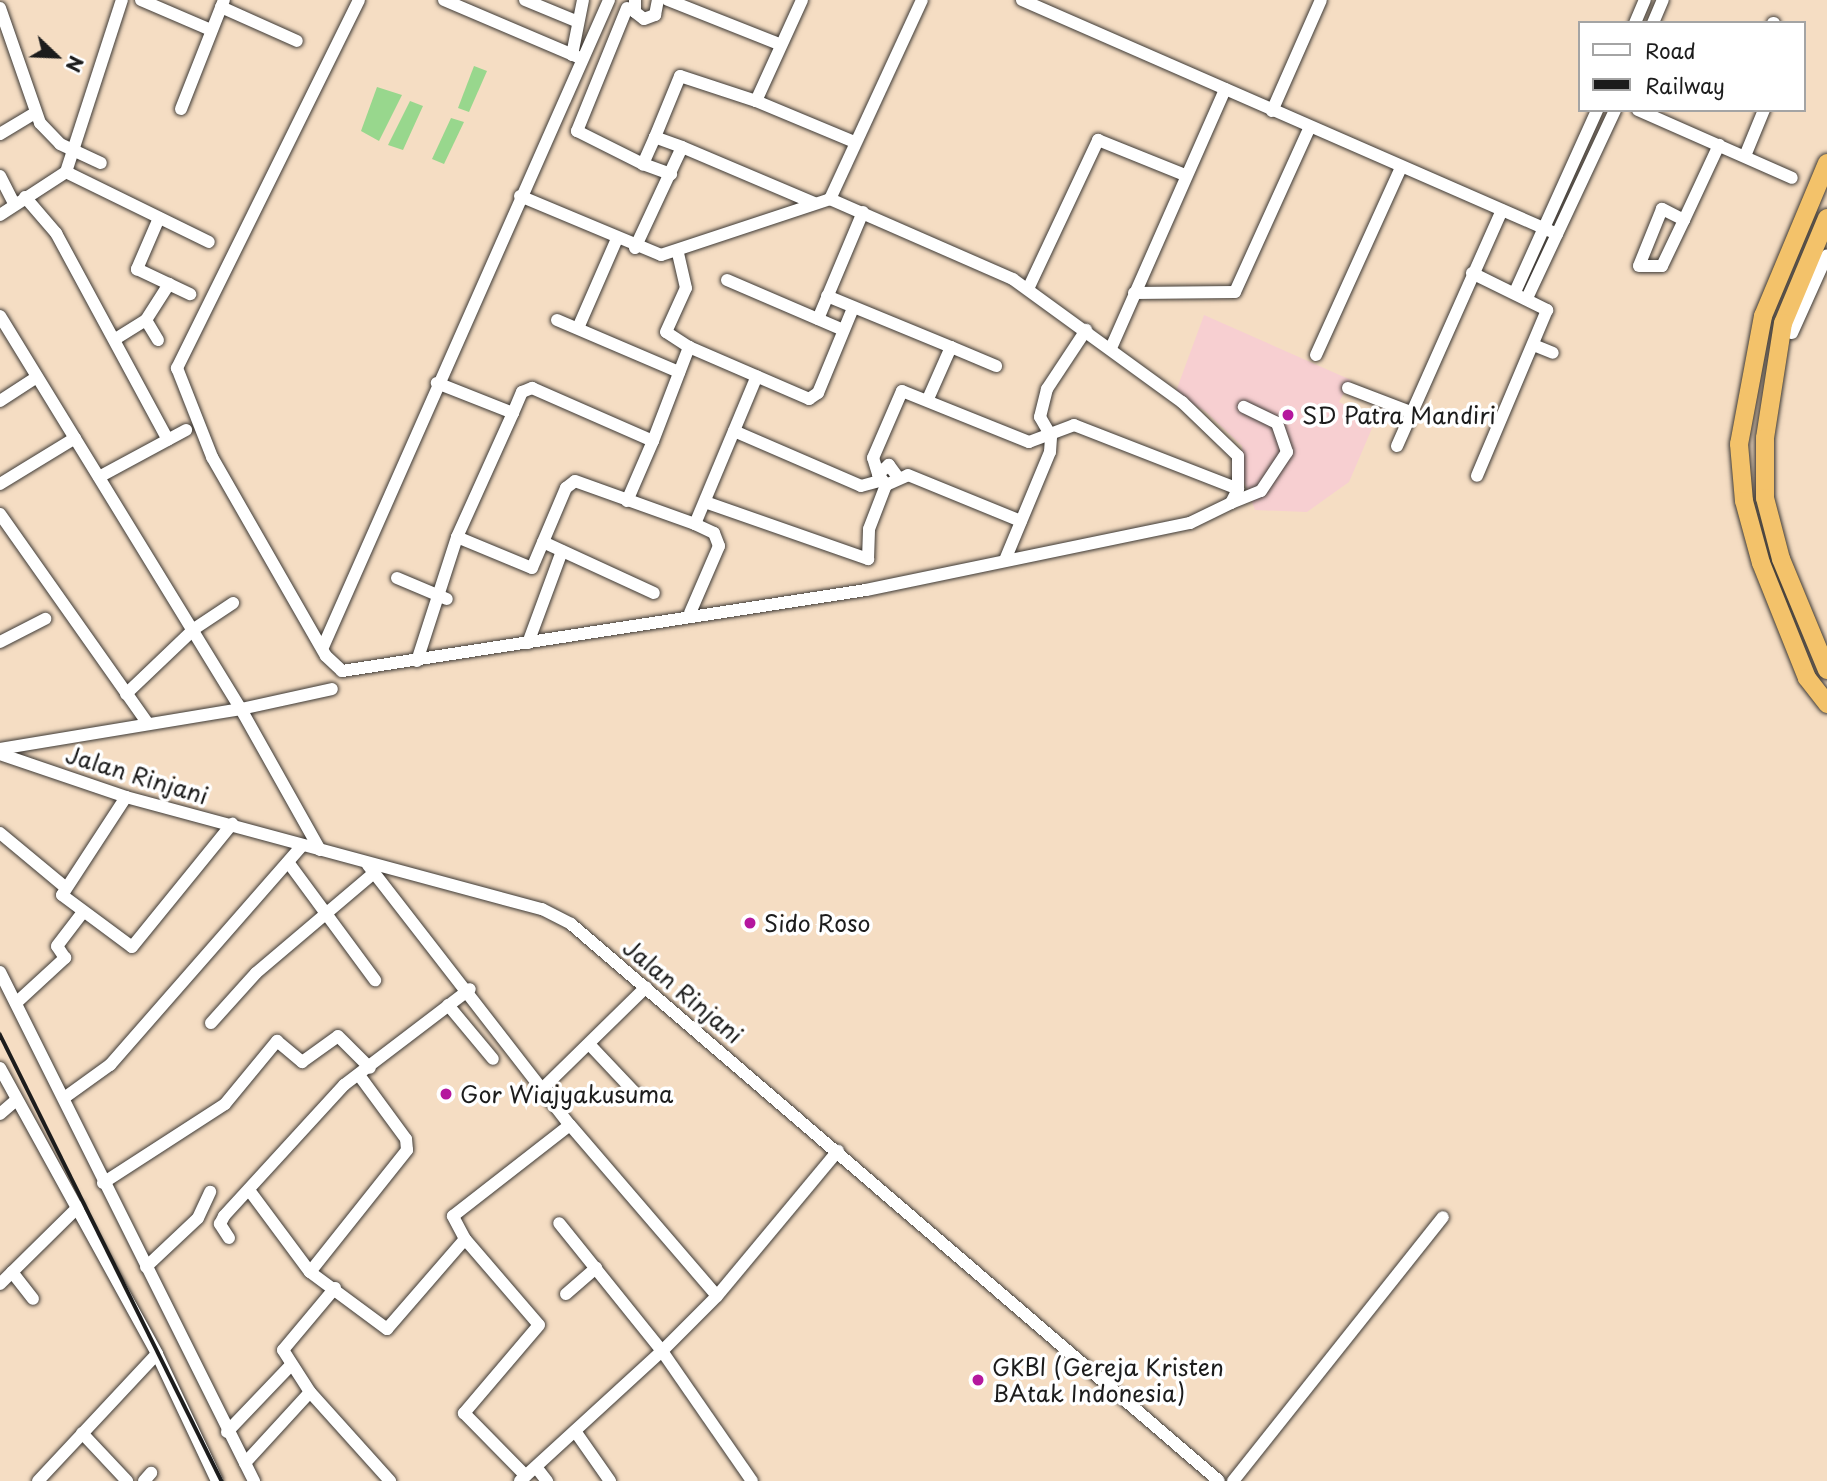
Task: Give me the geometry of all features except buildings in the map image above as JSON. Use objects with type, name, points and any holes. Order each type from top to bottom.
[{"type":"highway","points":[[1827,163],[1763,316],[1740,443],[1744,501],[1783,626],[1807,678],[1827,704]]},
{"type":"highway","points":[[1827,218],[1783,323],[1765,438],[1765,498],[1781,559],[1827,670]]},
{"type":"street","points":[[0,215],[66,172],[122,0]]},
{"type":"street","points":[[141,0],[212,30]]},
{"type":"street","points":[[359,0],[177,368],[212,457],[333,665],[352,673],[690,613],[866,590],[1190,523],[1261,491],[1287,452],[1277,423],[1244,407]]},
{"type":"street","points":[[444,0],[577,57]]},
{"type":"street","points":[[525,0],[578,22]]},
{"type":"street","points":[[577,57],[578,22],[583,0]]},
{"type":"street","points":[[632,5],[639,16],[650,18],[658,0]]},
{"type":"street","points":[[668,0],[779,44]]},
{"type":"street","points":[[756,101],[779,44],[803,0]]},
{"type":"street","points":[[830,199],[852,141],[922,0]]},
{"type":"street","points":[[1022,0],[1309,129],[1557,234]]},
{"type":"street","points":[[1272,111],[1321,0]]},
{"type":"street","points":[[1636,21],[1645,0]]},
{"type":"street","points":[[1654,21],[1663,0]]},
{"type":"street","points":[[323,647],[520,196],[577,57],[608,2],[632,5]]},
{"type":"street","points":[[181,109],[222,4],[297,41]]},
{"type":"street","points":[[632,5],[577,131],[671,174]]},
{"type":"street","points":[[0,8],[35,113],[50,136],[71,150],[101,163]]},
{"type":"street","points":[[643,163],[682,74],[852,141]]},
{"type":"street","points":[[1111,348],[1225,89]]},
{"type":"street","points":[[1522,294],[1544,229],[1596,112]]},
{"type":"street","points":[[1522,294],[1557,234],[1614,112]]},
{"type":"street","points":[[1643,112],[1792,178]]},
{"type":"street","points":[[1745,156],[1763,112]]},
{"type":"street","points":[[0,134],[35,113]]},
{"type":"street","points":[[1134,293],[1235,292],[1309,129]]},
{"type":"street","points":[[655,137],[814,203]]},
{"type":"street","points":[[1028,289],[1098,140],[1185,175]]},
{"type":"street","points":[[1684,220],[1662,209],[1639,265],[1662,266],[1684,220],[1719,145]]},
{"type":"street","points":[[635,248],[682,147]]},
{"type":"street","points":[[1316,355],[1401,168]]},
{"type":"street","points":[[66,172],[209,242]]},
{"type":"street","points":[[0,176],[20,201],[56,233],[117,338],[168,440]]},
{"type":"street","points":[[520,196],[616,241],[661,255],[830,199],[863,212],[1028,289],[1111,348],[1233,447],[1238,489],[1231,503]]},
{"type":"street","points":[[1398,446],[1502,209]]},
{"type":"street","points":[[818,319],[863,212]]},
{"type":"street","points":[[159,218],[137,270],[190,294]]},
{"type":"street","points":[[578,328],[616,241]]},
{"type":"street","points":[[678,251],[686,288],[666,332],[689,347],[803,399],[813,397],[853,307]]},
{"type":"street","points":[[1792,333],[1827,255]]},
{"type":"street","points":[[1472,273],[1522,294],[1547,310],[1536,346],[1477,476]]},
{"type":"street","points":[[727,280],[844,330]]},
{"type":"street","points":[[117,338],[146,320],[169,284]]},
{"type":"street","points":[[827,296],[996,366]]},
{"type":"street","points":[[0,316],[194,629],[320,850]]},
{"type":"street","points":[[146,320],[158,340]]},
{"type":"street","points":[[557,320],[679,372]]},
{"type":"street","points":[[1005,560],[1051,436],[1040,417],[1045,397],[1086,330]]},
{"type":"street","points":[[1536,346],[1553,353]]},
{"type":"street","points":[[627,501],[689,347]]},
{"type":"street","points":[[928,399],[951,347]]},
{"type":"street","points":[[695,524],[757,376]]},
{"type":"street","points":[[0,401],[37,377]]},
{"type":"street","points":[[437,383],[513,413]]},
{"type":"street","points":[[1348,387],[1413,413]]},
{"type":"street","points":[[417,661],[442,597],[457,537],[522,392],[532,388],[653,441]]},
{"type":"street","points":[[881,480],[873,458],[899,393],[928,399],[1028,442],[1051,436],[1074,425],[1238,489]]},
{"type":"street","points":[[99,477],[186,430]]},
{"type":"street","points":[[734,432],[861,486],[881,480]]},
{"type":"street","points":[[0,484],[75,438]]},
{"type":"street","points":[[705,502],[868,559],[869,529],[881,480],[889,465],[897,476],[1021,521]]},
{"type":"street","points":[[532,568],[569,482],[695,524],[714,533],[719,546],[690,613]]},
{"type":"street","points":[[0,514],[148,724]]},
{"type":"street","points":[[457,537],[550,575]]},
{"type":"street","points":[[542,542],[654,593]]},
{"type":"street","points":[[528,643],[550,575],[562,551]]},
{"type":"street","points":[[397,578],[442,597]]},
{"type":"street","points":[[126,694],[194,629],[233,603]]},
{"type":"street","points":[[0,642],[45,619]]},
{"type":"street","points":[[0,752],[241,709],[332,689]]},
{"type":"street","name":"Jalan Rinjani","points":[[0,752],[127,797],[232,824],[320,850],[371,869],[542,909],[570,924],[838,1151],[1020,1315],[1219,1481]]},
{"type":"street","points":[[127,797],[65,887],[64,898],[136,947],[232,824]]},
{"type":"street","points":[[0,833],[65,887]]},
{"type":"street","points":[[64,1098],[110,1065],[302,846]]},
{"type":"street","points":[[288,862],[375,981]]},
{"type":"street","points":[[211,1023],[324,911],[371,869],[470,989],[541,1090],[718,1296]]},
{"type":"street","points":[[16,1003],[65,958],[57,946],[83,912]]},
{"type":"street","points":[[0,972],[227,1432],[254,1481]]},
{"type":"street","points":[[541,1090],[646,987]]},
{"type":"street","points":[[229,1238],[220,1224],[249,1190],[365,1071],[470,989]]},
{"type":"street","points":[[448,1005],[493,1059]]},
{"type":"street","points":[[103,1183],[225,1104],[276,1041],[302,1062],[338,1036],[365,1071],[406,1139],[407,1150],[310,1272]]},
{"type":"street","points":[[589,1044],[637,1095]]},
{"type":"street","points":[[0,1068],[157,1354],[217,1481]]},
{"type":"street","points":[[0,1114],[16,1100]]},
{"type":"street","points":[[547,1481],[527,1475],[464,1413],[539,1325],[466,1239],[453,1216],[570,1125]]},
{"type":"street","points":[[527,1475],[718,1296],[838,1151]]},
{"type":"street","points":[[249,1190],[310,1272],[387,1329],[466,1239]]},
{"type":"street","points":[[146,1267],[198,1218],[210,1192]]},
{"type":"street","points":[[0,1284],[78,1207]]},
{"type":"street","points":[[1233,1481],[1443,1217]]},
{"type":"street","points":[[559,1223],[662,1351],[752,1481]]},
{"type":"street","points":[[566,1294],[596,1268]]},
{"type":"street","points":[[12,1272],[33,1298]]},
{"type":"street","points":[[335,1288],[284,1350],[310,1392],[390,1481]]},
{"type":"street","points":[[38,1481],[157,1354]]},
{"type":"street","points":[[227,1432],[291,1365]]},
{"type":"street","points":[[245,1463],[310,1392]]},
{"type":"street","points":[[575,1431],[610,1481]]},
{"type":"street","points":[[82,1433],[127,1481]]},
{"type":"shaded area","name":"SD Patra Mandiri","points":[[1204,315],[1351,380],[1339,402],[1376,419],[1349,482],[1307,512],[1255,510],[1244,481],[1242,446],[1205,411],[1175,394]]},
{"type":"green space","points":[[474,66],[487,71],[469,112],[458,108]]},
{"type":"green space","points":[[377,87],[402,95],[379,141],[361,131]]},
{"type":"green space","points":[[410,101],[423,106],[403,150],[388,145]]},
{"type":"green space","points":[[451,118],[464,122],[444,164],[432,159]]},
{"type":"railway","points":[[0,1034],[222,1481]]},
{"type":"place","name":"SD Patra Mandiri","points":[[1288,415]]},
{"type":"place","name":"Sido Roso","points":[[750,923]]},
{"type":"place","name":"Gor Wiajyakusuma","points":[[446,1094]]},
{"type":"place","name":"GKBI (Gereja Kristen BAtak Indonesia)","points":[[978,1380]]}]
